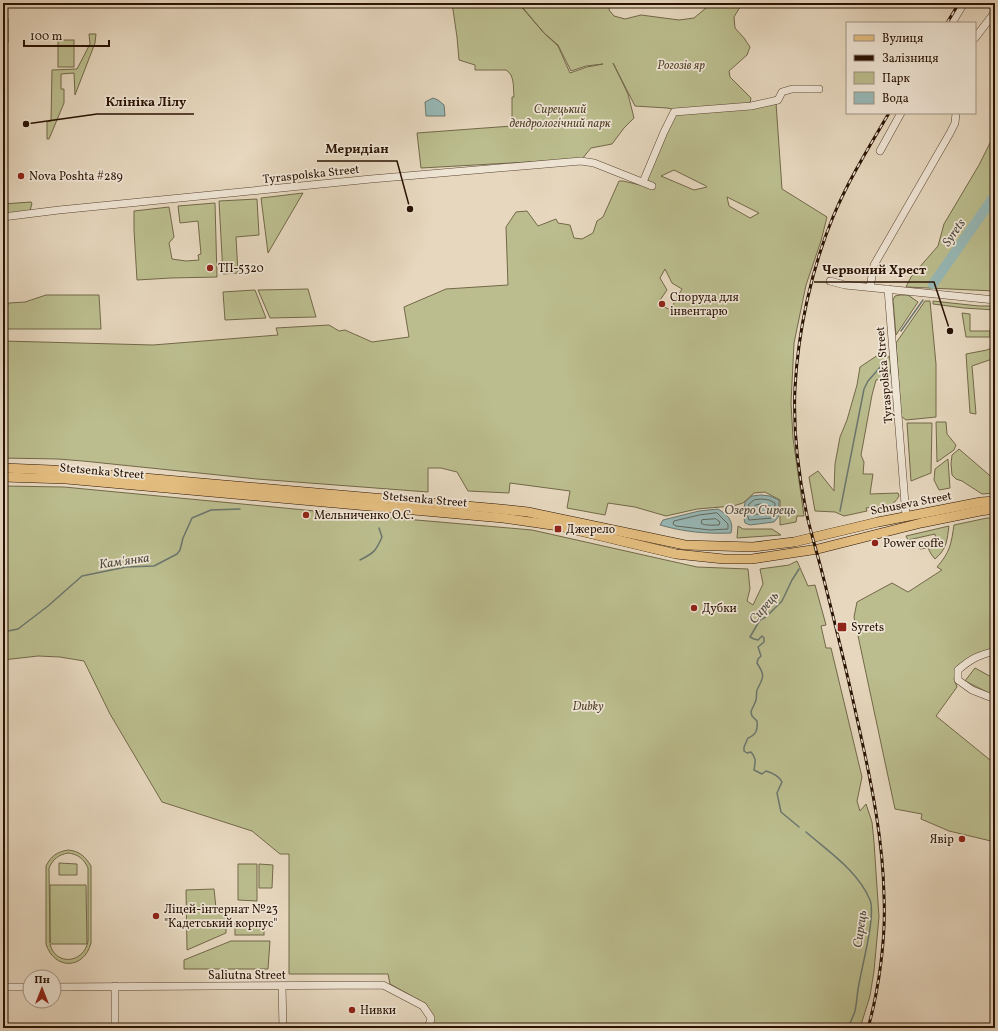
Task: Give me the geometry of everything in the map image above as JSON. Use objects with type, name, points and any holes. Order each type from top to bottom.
[{"type":"main road","name":"Stetsenka Street","points":[[3,468],[60,470],[528,512],[685,545],[753,547],[794,542],[833,532]]},
{"type":"main road","name":"Stetsenka Street","points":[[3,477],[66,479],[504,518],[559,526],[676,554],[710,558],[768,557],[818,549],[840,542]]},
{"type":"main road","name":"Schuseva Street","points":[[833,532],[906,516],[981,502],[995,501]]},
{"type":"main road","name":"Schuseva Street","points":[[840,542],[980,511],[995,510]]},
{"type":"street","points":[[953,22],[964,3]]},
{"type":"street","points":[[976,37],[995,12]]},
{"type":"street","points":[[643,182],[674,112],[751,106],[778,100],[782,92],[792,89],[819,89]]},
{"type":"street","points":[[880,151],[900,114]]},
{"type":"street","points":[[870,287],[874,265],[955,124],[956,114]]},
{"type":"street","name":"Tyraspolska Street","points":[[3,217],[59,210],[371,179],[581,161],[594,163],[652,186]]},
{"type":"street","points":[[830,281],[845,285],[888,290],[995,300]]},
{"type":"street","name":"Tyraspolska Street","points":[[888,290],[906,516]]},
{"type":"street","points":[[995,651],[977,656],[958,670],[958,680],[972,690],[995,699]]},
{"type":"street","name":"Saliutna Street","points":[[62,987],[383,985],[423,1006],[431,1018],[430,1023],[426,1028]]},
{"type":"street","points":[[115,986],[115,1028]]},
{"type":"street","points":[[282,986],[283,1028]]},
{"type":"street","points":[[3,987],[22,987]]},
{"type":"green space","points":[[452,3],[518,3],[544,33],[519,3],[610,3],[609,10],[614,16],[625,19],[641,15],[679,20],[694,18],[712,3],[741,3],[734,17],[735,28],[750,47],[747,55],[729,71],[730,77],[751,98],[750,103],[677,110],[635,106],[613,63],[628,94],[634,118],[612,144],[591,148],[582,159],[421,168],[417,133],[512,126],[512,97],[514,97],[511,75],[506,70],[475,70],[475,65],[459,60]],"holes":[[[544,33],[558,45],[571,71],[586,66],[603,64],[587,67],[570,73],[558,46]]]},
{"type":"green space","points":[[3,17],[7,17],[8,19],[8,43],[5,43],[7,76],[3,76]]},
{"type":"green space","points":[[89,34],[96,34],[95,43],[75,95],[74,73],[61,74],[61,89],[64,89],[64,103],[49,139],[47,139],[47,122],[51,121],[52,70],[77,69],[90,44]]},
{"type":"green space","points":[[58,40],[74,40],[74,67],[58,67]]},
{"type":"green space","points":[[776,103],[782,189],[827,217],[821,241],[806,285],[794,343],[791,403],[793,438],[804,516],[797,516],[796,522],[780,525],[780,500],[765,492],[754,493],[743,503],[733,506],[697,509],[666,516],[635,507],[608,503],[605,515],[567,508],[570,491],[510,483],[509,493],[468,491],[457,472],[441,468],[428,468],[428,492],[257,479],[58,459],[3,458],[3,341],[153,345],[278,335],[276,328],[329,325],[339,331],[345,330],[372,342],[409,337],[404,307],[446,289],[508,285],[506,227],[516,212],[527,211],[538,226],[556,219],[558,223],[570,225],[574,238],[582,239],[593,233],[597,221],[603,217],[619,181],[653,188],[655,184],[647,180],[676,115]],"holes":[[[674,170],[706,186],[707,187],[694,190],[661,176]],[[727,197],[759,213],[750,218],[729,206]],[[665,269],[672,283],[682,289],[670,310],[658,303],[667,290],[660,278]]]},
{"type":"green space","points":[[995,133],[995,291],[906,287],[911,277],[938,246],[944,224],[979,165]]},
{"type":"green space","points":[[303,193],[268,253],[261,198]]},
{"type":"green space","points":[[257,199],[259,235],[236,237],[238,273],[223,274],[219,201]]},
{"type":"green space","points":[[31,202],[30,211],[3,214],[3,204]]},
{"type":"green space","points":[[215,203],[217,277],[137,280],[134,211],[169,207],[174,237],[169,243],[172,259],[186,261],[199,260],[198,255],[201,254],[198,221],[180,223],[178,206]]},
{"type":"green space","points":[[308,289],[316,317],[270,318],[258,290]]},
{"type":"green space","points":[[255,290],[266,318],[225,320],[223,292]]},
{"type":"green space","points":[[46,295],[99,295],[101,329],[3,329],[3,312],[9,303],[25,302]]},
{"type":"green space","points":[[908,295],[918,302],[896,335],[893,300],[895,296]]},
{"type":"green space","points":[[925,301],[930,301],[936,364],[936,417],[906,420],[901,416],[896,343]]},
{"type":"green space","points":[[933,301],[979,306],[995,306],[995,310],[933,304]]},
{"type":"green space","points":[[962,313],[970,314],[970,331],[990,331],[990,337],[966,337]]},
{"type":"green space","points":[[995,346],[995,358],[972,366],[976,414],[970,413],[966,354],[987,350]]},
{"type":"green space","points":[[878,355],[890,357],[891,368],[889,378],[876,380],[872,395],[861,455],[864,462],[863,474],[873,474],[870,494],[898,493],[899,496],[889,507],[875,512],[873,507],[866,508],[867,511],[844,516],[835,512],[815,511],[809,477],[818,471],[834,491],[835,464],[840,437],[847,420],[857,385],[860,367]]},
{"type":"green space","points":[[936,422],[946,422],[947,434],[956,445],[954,450],[937,462]]},
{"type":"green space","points":[[907,423],[932,423],[931,473],[911,481]]},
{"type":"green space","points":[[959,449],[995,480],[995,493],[982,494],[962,481],[956,479],[952,475],[952,455]]},
{"type":"green space","points":[[948,459],[950,488],[939,490],[934,480],[935,469]]},
{"type":"green space","name":"Dubky","points":[[3,486],[64,487],[532,530],[697,567],[748,569],[750,589],[747,601],[753,605],[763,584],[760,569],[789,565],[797,561],[808,586],[815,585],[826,625],[821,626],[826,648],[831,648],[862,777],[857,801],[860,811],[866,804],[872,822],[879,917],[870,996],[860,1028],[432,1028],[433,1018],[426,1004],[390,984],[388,974],[289,974],[289,854],[280,854],[252,831],[162,802],[110,714],[84,661],[60,657],[38,656],[3,660]]},
{"type":"green space","points":[[987,518],[995,518],[995,647],[977,654],[956,670],[954,679],[957,687],[936,716],[995,764],[995,842],[949,831],[921,819],[922,814],[895,809],[854,617],[857,602],[892,583],[908,592],[942,570],[937,567],[945,557],[949,548],[954,525]]},
{"type":"green space","points":[[738,526],[743,529],[772,529],[781,535],[737,538]]},
{"type":"green space","points":[[949,526],[944,548],[935,559],[928,548],[920,549],[919,543],[936,539],[935,534],[908,540],[906,536]]},
{"type":"green space","points":[[975,668],[995,679],[995,696],[965,681]]},
{"type":"green space","points":[[68,850],[79,853],[91,866],[91,943],[87,952],[82,958],[76,962],[69,963],[55,959],[50,953],[46,944],[46,866],[52,857]],"holes":[[[68,853],[75,854],[85,862],[88,868],[87,944],[86,885],[50,885],[50,941],[49,868],[52,862],[61,855]],[[50,944],[87,944],[85,949],[76,958],[63,959],[57,956]]]},
{"type":"green space","points":[[59,863],[77,864],[77,875],[59,875]]},
{"type":"green space","points":[[238,864],[257,864],[257,901],[238,900]]},
{"type":"green space","points":[[259,864],[273,865],[272,888],[259,888]]},
{"type":"green space","points":[[214,889],[216,908],[226,909],[226,933],[187,950],[186,890]]},
{"type":"green space","points":[[235,921],[264,921],[264,935],[235,935]]},
{"type":"green space","points":[[231,941],[270,941],[268,969],[184,969],[184,960]]},
{"type":"water","points":[[433,98],[444,105],[445,116],[426,116],[425,102]]},
{"type":"water","name":"Озеро Сирець","points":[[752,496],[770,496],[779,500],[779,516],[774,522],[750,525],[745,523],[743,514],[745,502]]},
{"type":"water","name":"Озеро Сирець","points":[[718,509],[725,514],[731,522],[731,533],[696,532],[660,525],[663,520],[699,511]]},
{"type":"waterway","name":"Syrets","points":[[933,284],[995,195]]},
{"type":"waterway","name":"Сирець","points":[[901,331],[923,300]]},
{"type":"waterway","name":"Сирець","points":[[840,511],[864,389],[868,381],[883,364]]},
{"type":"waterway","name":"Кам'янка","points":[[3,632],[18,629],[48,606],[82,576],[126,567],[154,566],[177,554],[180,550],[183,538],[192,518],[211,510],[240,509]]},
{"type":"waterway","points":[[360,560],[372,553],[378,546],[382,537],[379,528]]},
{"type":"waterway","name":"Сирець","points":[[799,569],[782,601],[766,617],[760,620],[750,637],[758,640],[762,636],[764,638],[764,642],[758,647],[761,656],[757,663],[762,671],[763,677],[757,690],[756,700],[751,712],[752,716],[757,721],[757,730],[755,734],[748,738],[744,747],[744,751],[747,753],[751,752],[754,757],[754,770],[762,774],[766,771],[769,772],[776,775],[781,780],[782,782],[777,793],[781,812],[799,827]]},
{"type":"waterway","name":"Сирець","points":[[806,832],[851,871],[865,890],[870,900],[871,917],[868,941],[858,987],[855,1011],[848,1028]]},
{"type":"railway","points":[[948,22],[959,3]]},
{"type":"railway","points":[[868,1028],[875,997],[883,946],[884,912],[882,855],[869,773],[852,694],[808,520],[799,472],[795,421],[795,388],[799,345],[807,301],[825,237],[845,190],[888,114]]},
{"type":"place","name":"Клініка Лілу","points":[[26,124]]},
{"type":"place","name":"Nova Poshta #289","points":[[21,176]]},
{"type":"place","name":"Меридіан","points":[[410,209]]},
{"type":"place","name":"ТП-5320","points":[[210,268]]},
{"type":"place","name":"Споруда для інвентарю","points":[[662,304]]},
{"type":"place","name":"Червоний Хрест","points":[[950,331]]},
{"type":"place","name":"Мельниченко О.С.","points":[[306,515]]},
{"type":"place","name":"Джерело","points":[[558,529]]},
{"type":"place","name":"Power coffe","points":[[875,543]]},
{"type":"place","name":"Дубки","points":[[694,608]]},
{"type":"place","name":"Syrets","points":[[842,627]]},
{"type":"place","name":"Явір","points":[[962,839]]},
{"type":"place","name":"Ліцей-інтернат №23 \"Кадетський корпус\"","points":[[156,916]]},
{"type":"place","name":"Нивки","points":[[352,1010]]},
{"type":"park label","name":"Рогозів яр","points":[[681,65]]},
{"type":"park label","name":"Сирецький дендрологічний парк","points":[[560,116]]}]
